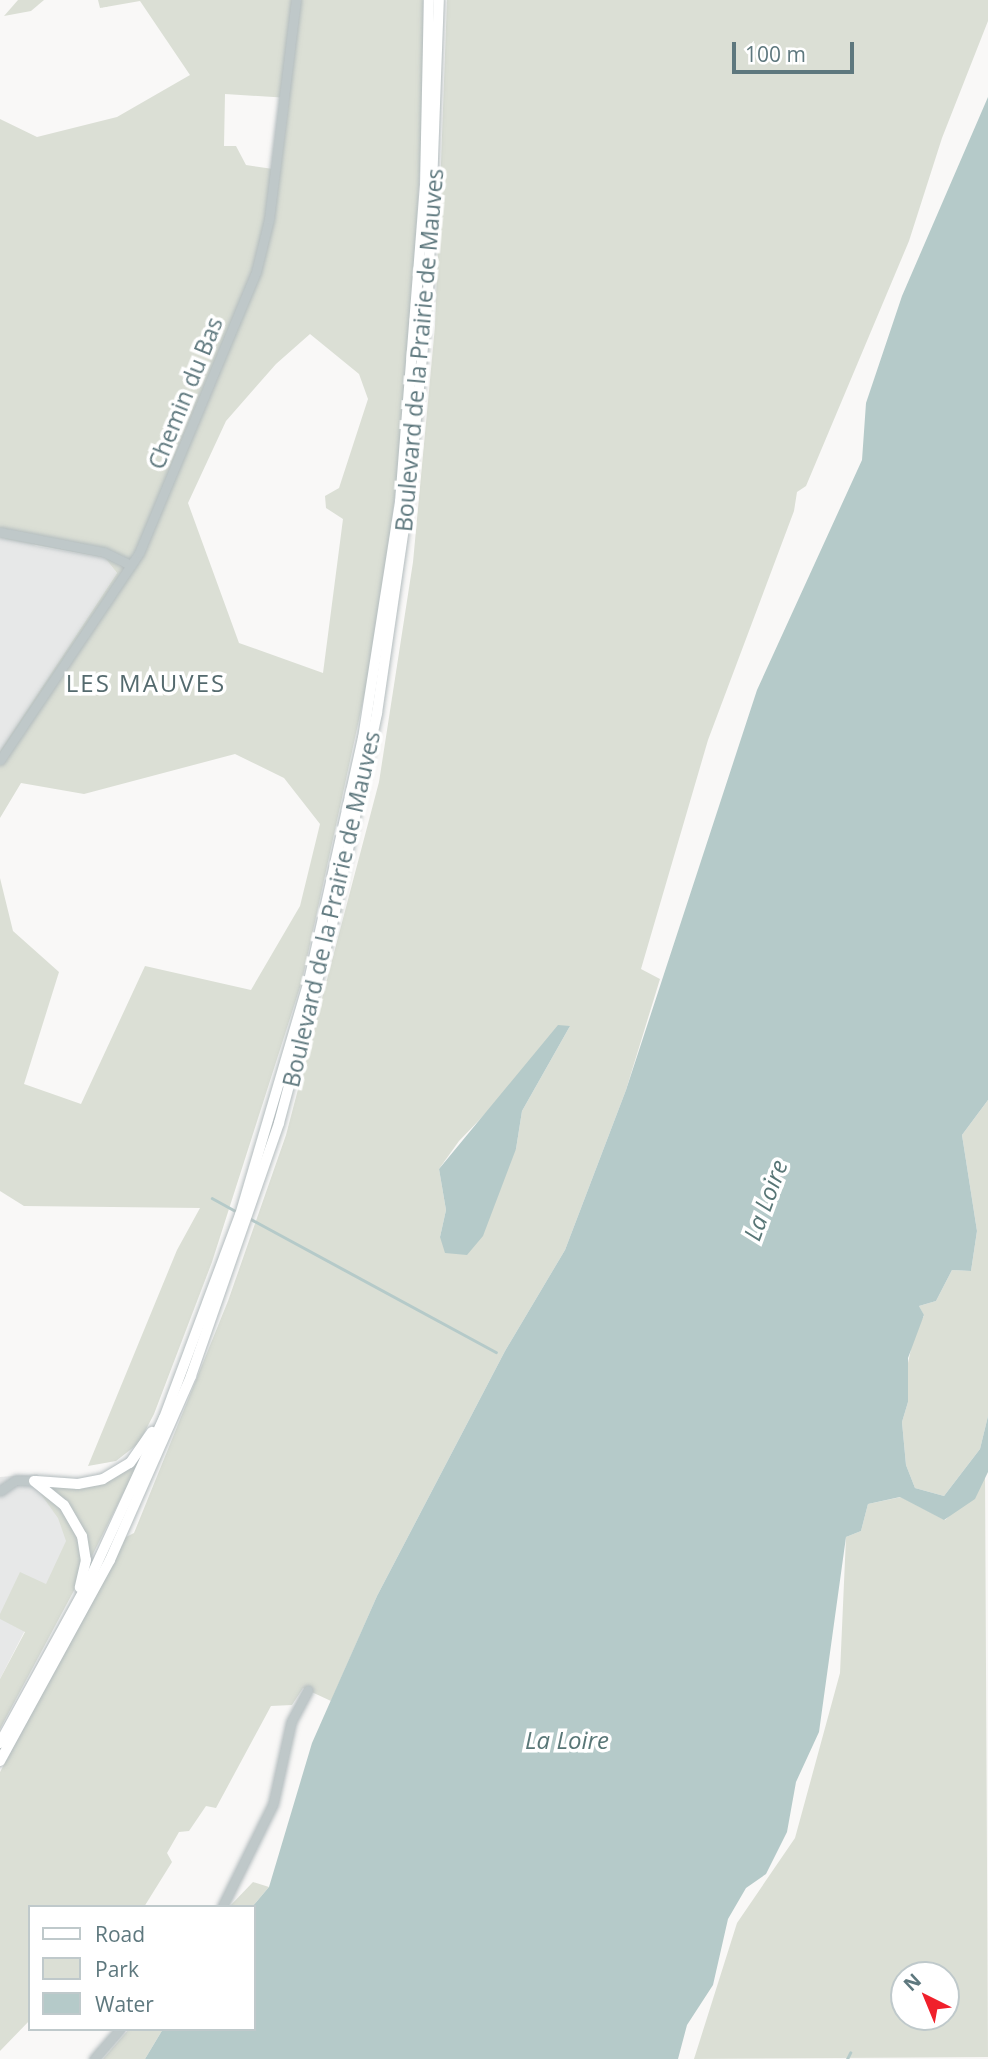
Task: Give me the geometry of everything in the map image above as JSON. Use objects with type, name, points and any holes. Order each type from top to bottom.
[{"type":"main road","name":"Boulevard de la Prairie de Mauves","points":[[0,1743],[88,1583],[159,1432],[212,1294],[269,1123],[309,981],[369,707],[411,398],[425,186],[429,0]]},
{"type":"main road","name":"Boulevard de la Prairie de Mauves","points":[[0,1761],[110,1560],[191,1376],[279,1123],[332,925],[377,713],[408,500],[428,295],[439,0]]},
{"type":"main road","points":[[34,1481],[89,1483],[130,1463],[158,1419],[212,1294]]},
{"type":"main road","points":[[0,1734],[66,1616],[85,1568],[82,1536],[70,1513],[34,1481]]},
{"type":"street","name":"Chemin du Bas","points":[[0,760],[131,565],[262,256],[296,0]]},
{"type":"street","points":[[0,532],[104,552],[131,565]]},
{"type":"street","points":[[0,1491],[16,1480],[34,1481]]},
{"type":"street","points":[[223,1905],[273,1804],[291,1722],[308,1690]]},
{"type":"street","points":[[94,2059],[118,2031]]},
{"type":"shaded area","points":[[0,528],[36,546],[105,558],[117,573],[0,751]]},
{"type":"shaded area","points":[[37,1474],[83,1517],[0,1679],[0,1477]]},
{"type":"green space","points":[[18,0],[44,0],[31,11],[4,16]]},
{"type":"green space","points":[[98,0],[423,0],[424,107],[404,423],[385,576],[372,660],[302,981],[212,1262],[154,1414],[139,1443],[116,1461],[88,1466],[177,1250],[200,1208],[24,1206],[0,1191],[0,878],[13,931],[59,972],[24,1084],[81,1104],[145,966],[251,990],[300,906],[320,824],[284,778],[235,754],[84,794],[21,783],[0,818],[0,751],[117,573],[105,558],[5,539],[0,528],[0,119],[37,137],[117,117],[190,75],[140,1],[100,8]],"holes":[[[225,94],[289,98],[280,170],[246,165],[236,146],[224,146]],[[310,334],[359,374],[368,399],[339,488],[325,496],[326,508],[343,519],[323,673],[239,643],[188,503],[226,421],[276,364]]]},
{"type":"green space","points":[[447,0],[988,0],[988,21],[942,138],[909,241],[806,486],[797,492],[794,511],[708,740],[641,969],[660,979],[626,1090],[565,1250],[505,1351],[377,1596],[331,1701],[303,1688],[292,1705],[271,1706],[216,1808],[206,1806],[189,1831],[179,1832],[167,1853],[172,1862],[145,1905],[28,1905],[28,2022],[0,2051],[0,1772],[126,1537],[134,1533],[228,1301],[286,1135],[379,782],[413,562],[435,326]],"holes":[[[570,1026],[522,1111],[516,1149],[440,1237],[446,1210],[439,1169],[459,1141]]]},
{"type":"green space","points":[[988,1100],[988,1416],[980,1449],[944,1496],[915,1488],[906,1465],[902,1422],[908,1402],[905,1377],[915,1330],[924,1316],[919,1306],[936,1301],[952,1270],[971,1271],[977,1231],[962,1135]]},
{"type":"green space","points":[[137,1462],[88,1564],[87,1539],[46,1487],[98,1486]]},
{"type":"green space","points":[[985,1471],[988,2057],[694,2059],[737,1923],[795,1838],[840,1673],[846,1537],[861,1531],[868,1504],[901,1497],[945,1520],[981,1485]]},
{"type":"green space","points":[[40,1493],[64,1511],[78,1532],[82,1562],[78,1583],[0,1729],[0,1679],[25,1632],[0,1619],[0,1614],[20,1572],[46,1584],[66,1541],[58,1518]]},
{"type":"green space","points":[[253,1882],[269,1887],[254,1905],[231,1905]]},
{"type":"green space","points":[[127,2031],[162,2031],[145,2059],[103,2059]]},
{"type":"water","name":"La Loire","points":[[988,97],[988,1100],[962,1135],[977,1231],[971,1271],[952,1270],[936,1301],[919,1306],[924,1315],[908,1358],[908,1402],[902,1422],[906,1465],[915,1488],[944,1496],[980,1449],[988,1416],[988,1472],[975,1499],[944,1520],[900,1497],[868,1504],[861,1531],[846,1537],[819,1732],[796,1782],[787,1832],[766,1874],[746,1888],[728,1919],[713,1985],[687,2025],[678,2059],[145,2059],[162,2031],[256,2031],[256,1905],[254,1905],[269,1887],[312,1743],[377,1596],[505,1351],[565,1250],[626,1090],[757,690],[862,460],[866,403],[902,296]]},
{"type":"water","points":[[558,1025],[570,1026],[522,1111],[516,1149],[483,1236],[467,1255],[445,1253],[440,1237],[446,1210],[439,1169]]},
{"type":"waterway","points":[[212,1198],[237,1212]]},
{"type":"waterway","points":[[249,1218],[496,1352]]},
{"type":"waterway","points":[[847,2059],[850,2053]]},
{"type":"district","name":"LES MAUVES","points":[[146,683]]}]
